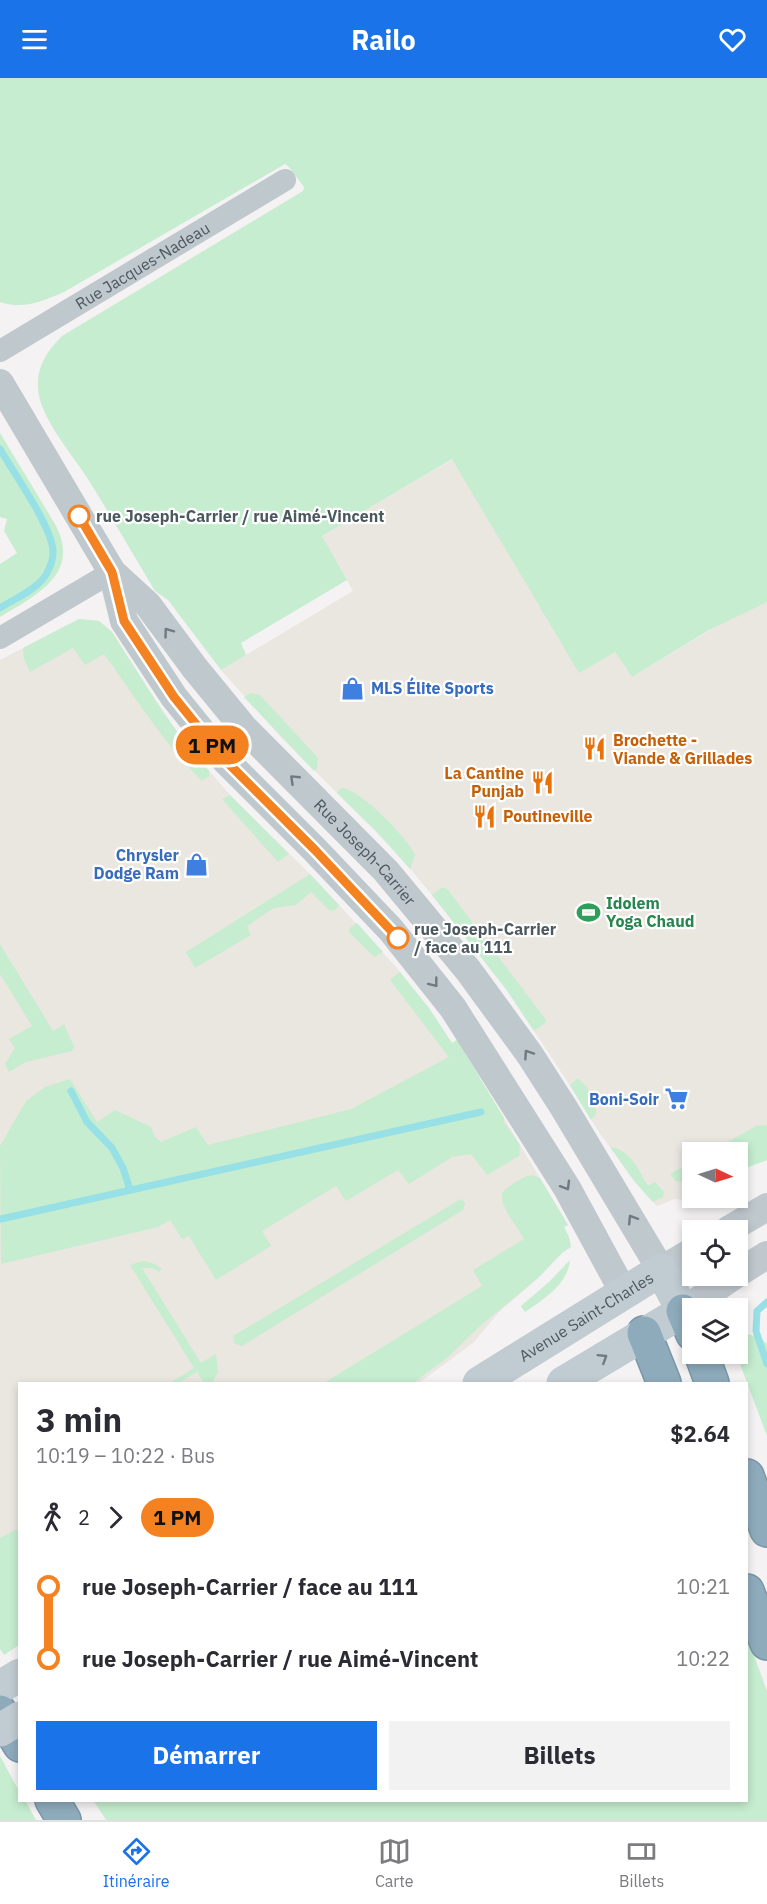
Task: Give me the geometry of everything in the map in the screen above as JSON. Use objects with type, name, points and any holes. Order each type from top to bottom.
[{"type":"highway","points":[[644,1333],[664,1382]]},
{"type":"highway","points":[[705,1364],[712,1382]]},
{"type":"highway","points":[[748,1479],[767,1530]]},
{"type":"highway","points":[[748,1594],[767,1643]]},
{"type":"highway","points":[[0,1712],[18,1742]]},
{"type":"highway","points":[[53,1802],[64,1820]]},
{"type":"main road","name":"Avenue Saint-Charles","points":[[481,1382],[661,1270]]},
{"type":"main road","name":"Rue Joseph-Carrier","points":[[661,1270],[682,1310]]},
{"type":"main road","name":"Rue Joseph-Carrier","points":[[624,1293],[644,1333]]},
{"type":"main road","points":[[565,1382],[644,1333],[682,1324]]},
{"type":"main road","points":[[0,1687],[18,1676]]},
{"type":"main road","points":[[0,1730],[18,1719]]},
{"type":"street","name":"Rue Jacques-Nadeau","points":[[0,351],[285,180]]},
{"type":"street","name":"Rue Joseph-Carrier","points":[[0,383],[112,572],[148,605],[194,667],[244,728],[386,871],[461,962],[517,1037],[564,1108],[661,1270]]},
{"type":"street","name":"Rue Joseph-Carrier","points":[[112,572],[124,621],[174,697],[225,760],[391,930],[453,1008],[562,1179],[624,1293]]},
{"type":"street","points":[[0,638],[112,572]]},
{"type":"street","points":[[746,1220],[767,1208]]},
{"type":"street","points":[[748,1267],[767,1255]]},
{"type":"street","name":"Avenue Saint-Charles","points":[[661,1270],[682,1258]]},
{"type":"street","points":[[712,1298],[724,1286]]},
{"type":"shaded area","points":[[453,459],[579,672],[615,652],[632,677],[767,596],[767,1160],[748,1166],[748,1142],[682,1142],[682,1200],[675,1199],[657,1206],[601,1135],[506,989],[432,895],[397,853],[280,736],[221,670],[353,591],[322,536]]},
{"type":"shaded area","points":[[79,619],[99,621],[112,632],[142,681],[186,744],[230,795],[313,877],[396,967],[452,1043],[457,1040],[568,1225],[564,1227],[571,1247],[499,1312],[474,1342],[420,1382],[18,1382],[18,1583],[0,1552],[0,660]]},
{"type":"green space","points":[[0,78],[767,78],[767,602],[709,630],[632,677],[615,652],[579,673],[452,459],[322,536],[347,580],[241,643],[246,655],[221,670],[168,600],[155,591],[86,476],[57,434],[40,399],[39,372],[48,353],[62,336],[303,191],[304,187],[285,164],[64,292],[25,305],[0,302]]},
{"type":"green space","points":[[0,433],[55,524],[62,541],[63,557],[59,570],[51,581],[28,600],[0,617],[0,564],[17,553],[4,531],[7,519],[0,517]]},
{"type":"green space","points":[[79,619],[99,621],[112,632],[163,712],[209,771],[209,776],[202,781],[175,752],[104,654],[85,665],[73,648],[30,672],[24,659],[23,648]]},
{"type":"green space","points":[[251,693],[260,695],[318,758],[317,769],[314,771],[244,697]]},
{"type":"green space","points":[[341,788],[359,796],[382,815],[411,847],[415,855],[410,869],[376,831],[337,793]]},
{"type":"green space","points":[[230,795],[289,854],[278,862],[222,799]]},
{"type":"green space","points":[[310,874],[339,905],[335,910],[330,911],[311,892],[296,905],[274,908],[247,926],[251,935],[195,968],[186,952]]},
{"type":"green space","points":[[441,888],[448,890],[546,1020],[534,1031],[506,989],[432,895]]},
{"type":"green space","points":[[357,923],[383,952],[374,957],[349,932],[350,928]]},
{"type":"green space","points":[[0,944],[53,1031],[64,1024],[74,1047],[72,1051],[26,1062],[9,1072],[5,1064],[15,1048],[9,1039],[32,1026],[0,974]]},
{"type":"green space","points":[[400,972],[429,1008],[452,1043],[457,1040],[504,1118],[504,1122],[520,1145],[519,1156],[487,1175],[471,1154],[452,1157],[409,1184],[398,1170],[346,1201],[336,1186],[262,1231],[271,1246],[216,1280],[189,1236],[182,1239],[170,1220],[158,1227],[1,1264],[0,1146],[26,1101],[45,1087],[70,1079],[97,1122],[115,1110],[151,1127],[155,1137],[161,1142],[196,1127],[208,1145],[351,1109],[449,1057],[390,980]]},
{"type":"green space","points":[[577,1079],[588,1089],[593,1099],[596,1114],[591,1120],[570,1085]]},
{"type":"green space","points":[[767,1125],[767,1160],[748,1167],[748,1142],[728,1142],[756,1126]]},
{"type":"green space","points":[[610,1147],[629,1156],[648,1186],[655,1182],[664,1192],[663,1197],[653,1202],[634,1181]]},
{"type":"green space","points":[[682,1167],[682,1182],[676,1181],[670,1174]]},
{"type":"green space","points":[[532,1175],[540,1178],[568,1225],[564,1227],[571,1247],[448,1357],[414,1382],[326,1382],[482,1286],[473,1270],[524,1239],[506,1209],[502,1197],[505,1189]]},
{"type":"green space","points":[[461,1199],[465,1203],[463,1210],[242,1346],[234,1343],[233,1336]]},
{"type":"green space","points":[[570,1260],[565,1277],[560,1284],[547,1297],[525,1312],[521,1306]]},
{"type":"green space","points":[[143,1261],[155,1264],[162,1269],[159,1272],[152,1268],[142,1268],[201,1363],[216,1354],[218,1372],[213,1382],[203,1382],[197,1372],[180,1382],[172,1382],[194,1368],[130,1265]]},
{"type":"green space","points":[[748,1334],[760,1338],[767,1344],[767,1436],[748,1382],[740,1364],[748,1364]]},
{"type":"green space","points":[[18,1530],[18,1646],[4,1655],[0,1649],[0,1538]]},
{"type":"green space","points":[[748,1639],[767,1691],[767,1820],[106,1820],[94,1802],[748,1802]]},
{"type":"green space","points":[[0,1756],[18,1789],[18,1802],[26,1802],[36,1820],[0,1820]]},
{"type":"waterway","points":[[0,449],[40,516],[52,543],[53,553],[48,570],[39,584],[0,608]]},
{"type":"waterway","points":[[71,1091],[87,1122],[112,1148],[123,1168],[130,1190]]},
{"type":"waterway","points":[[1,1219],[481,1112]]},
{"type":"waterway","points":[[767,1302],[757,1311],[756,1331],[767,1364]]},
{"type":"bus line","points":[[79,516],[112,572],[124,621],[174,697],[225,760],[355,891],[398,938]]},
{"type":"place","name":"rue Joseph-Carrier / rue Aimé-Vincent","points":[[79,516]]},
{"type":"place","name":"MLS Élite Sports","points":[[353,688]]},
{"type":"place","name":"Brochette - Viande & Grillades","points":[[595,749]]},
{"type":"place","name":"La Cantine Punjab","points":[[542,782]]},
{"type":"place","name":"Poutineville","points":[[485,816]]},
{"type":"place","name":"Chrysler Dodge Ram","points":[[197,864]]},
{"type":"place","name":"Idolem Yoga Chaud","points":[[588,912]]},
{"type":"place","name":"rue Joseph-Carrier / face au 111","points":[[398,938]]},
{"type":"place","name":"Boni-Soir","points":[[677,1099]]}]
